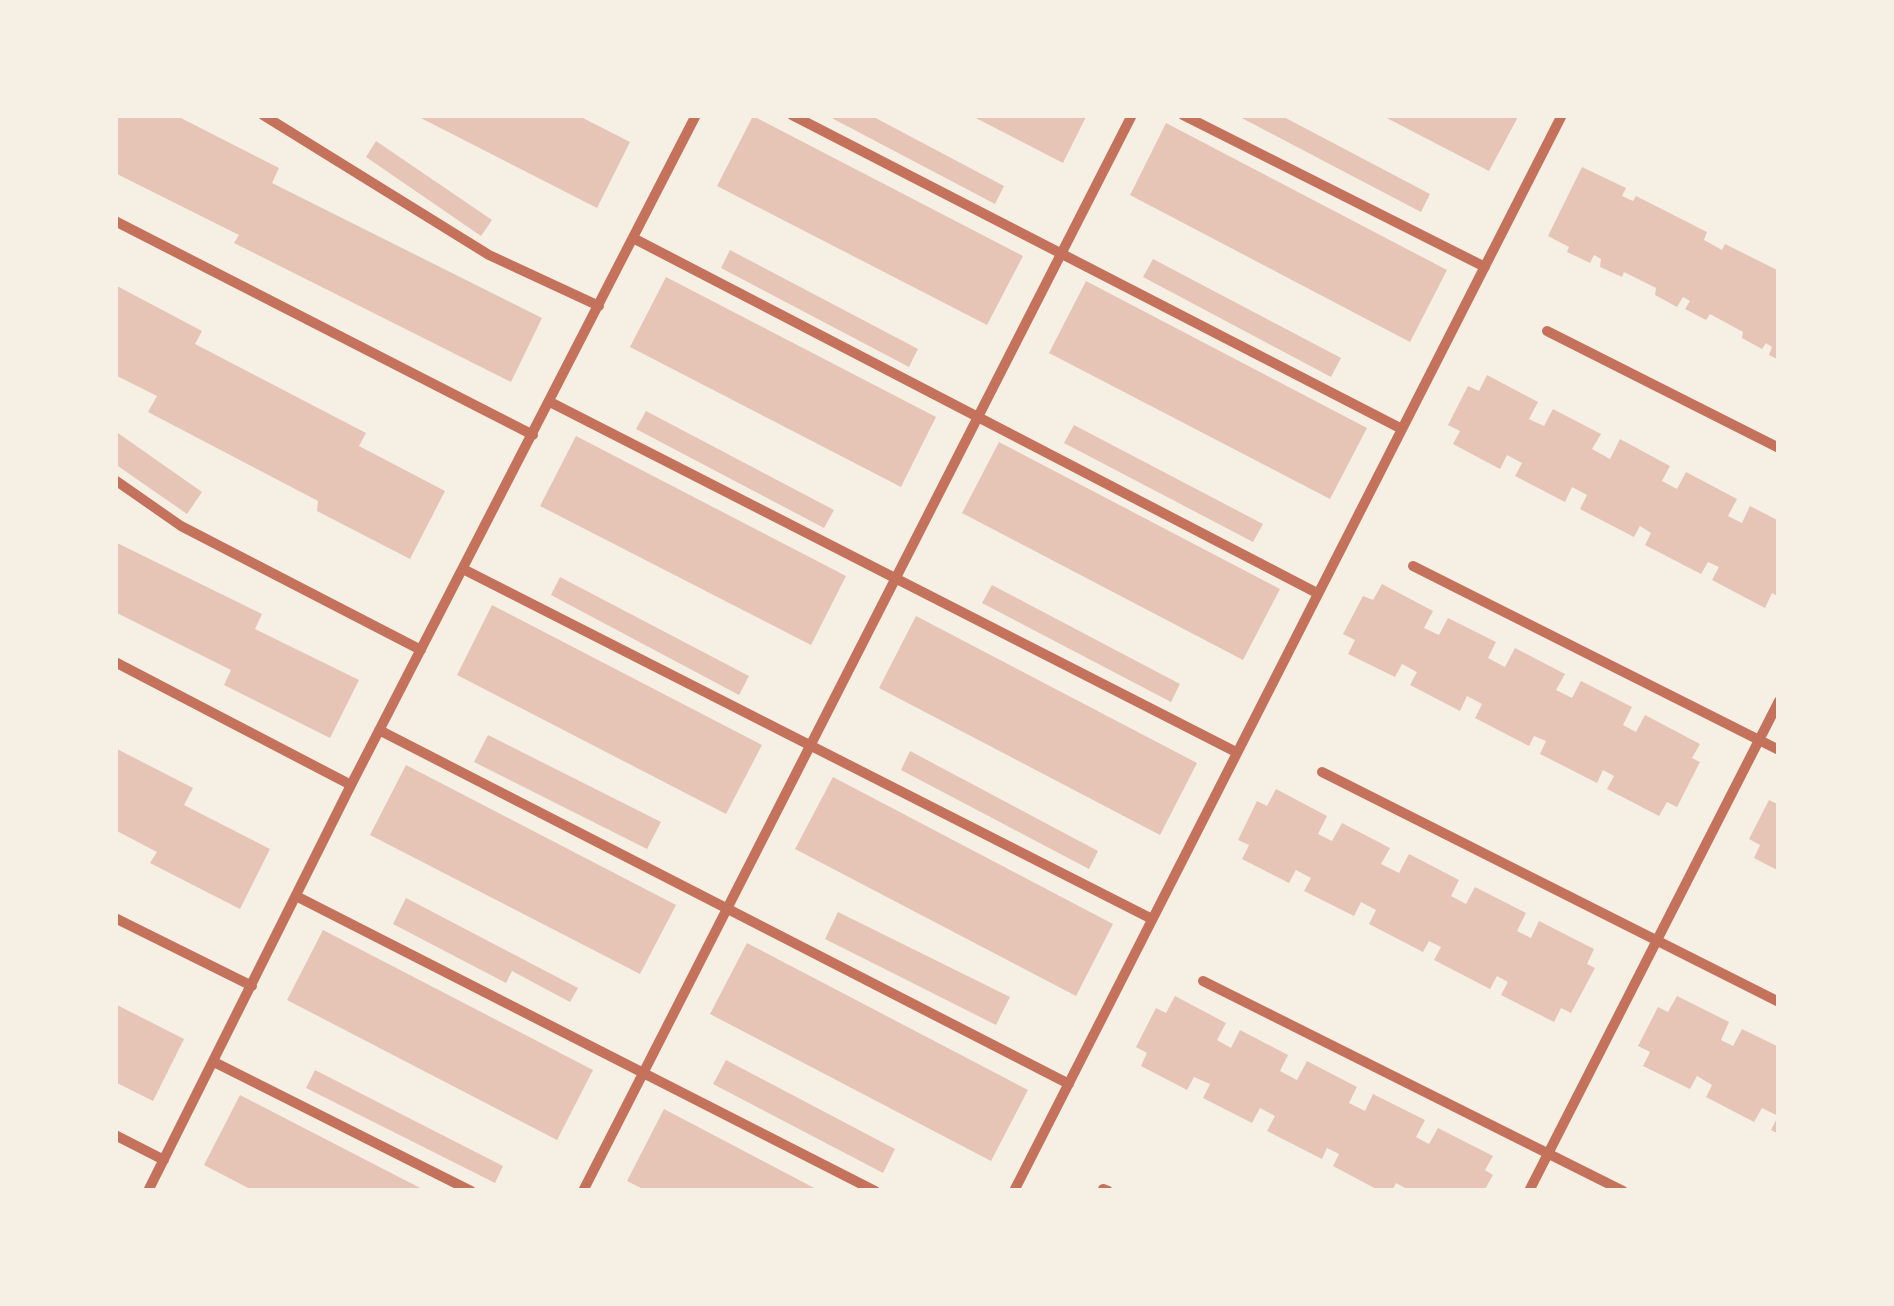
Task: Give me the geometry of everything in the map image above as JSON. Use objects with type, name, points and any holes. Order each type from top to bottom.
[{"type":"street","points":[[263,115],[489,255],[599,306]]},
{"type":"street","points":[[148,1191],[379,730],[696,115]]},
{"type":"street","points":[[792,115],[1400,428]]},
{"type":"street","points":[[583,1191],[1132,115]]},
{"type":"street","points":[[1183,115],[1484,267]]},
{"type":"street","points":[[1014,1191],[1562,115]]},
{"type":"street","points":[[115,220],[533,435]]},
{"type":"street","points":[[633,238],[1317,593]]},
{"type":"street","points":[[1547,331],[1779,448]]},
{"type":"street","points":[[550,402],[1236,752]]},
{"type":"street","points":[[115,480],[181,526],[421,650]]},
{"type":"street","points":[[1414,566],[1779,750]]},
{"type":"street","points":[[463,569],[1152,919]]},
{"type":"street","points":[[115,662],[351,785]]},
{"type":"street","points":[[1529,1191],[1779,702]]},
{"type":"street","points":[[379,730],[1069,1084]]},
{"type":"street","points":[[1322,772],[1779,1002]]},
{"type":"street","points":[[296,896],[875,1191]]},
{"type":"street","points":[[115,918],[252,986]]},
{"type":"street","points":[[1203,981],[1623,1191]]},
{"type":"street","points":[[214,1062],[470,1191]]},
{"type":"street","points":[[115,1135],[164,1160]]},
{"type":"building","points":[[115,115],[175,115],[279,168],[272,183],[542,318],[511,382],[234,243],[239,235],[115,173]]},
{"type":"building","points":[[415,115],[577,115],[630,142],[597,208]]},
{"type":"building","points":[[826,115],[870,115],[1004,186],[995,204]]},
{"type":"building","points":[[970,115],[1087,115],[1063,163]]},
{"type":"building","points":[[1236,115],[1280,115],[1430,194],[1421,212]]},
{"type":"building","points":[[1381,115],[1519,115],[1489,171]]},
{"type":"building","points":[[753,116],[1023,256],[987,325],[717,186]]},
{"type":"building","points":[[1166,123],[1447,270],[1410,342],[1130,195]]},
{"type":"building","points":[[376,141],[492,220],[481,236],[366,157]]},
{"type":"building","points":[[1582,167],[1626,188],[1622,196],[1633,201],[1636,196],[1707,232],[1704,240],[1722,250],[1725,244],[1779,271],[1779,360],[1769,355],[1772,347],[1766,343],[1762,349],[1742,338],[1743,332],[1710,314],[1706,320],[1685,309],[1690,301],[1683,297],[1677,307],[1655,295],[1656,288],[1624,272],[1622,277],[1600,267],[1601,259],[1594,255],[1590,263],[1567,252],[1569,247],[1548,236]]},
{"type":"building","points":[[730,250],[918,349],[909,367],[721,268]]},
{"type":"building","points":[[1153,259],[1341,358],[1331,377],[1143,277]]},
{"type":"building","points":[[666,277],[936,417],[901,487],[630,347]]},
{"type":"building","points":[[1086,281],[1367,428],[1330,499],[1049,353]]},
{"type":"building","points":[[115,285],[202,331],[195,344],[366,433],[359,446],[445,491],[410,559],[317,511],[318,501],[148,412],[157,396],[115,375]]},
{"type":"building","points":[[1487,375],[1538,402],[1529,419],[1544,426],[1553,409],[1601,434],[1592,449],[1610,459],[1620,439],[1670,466],[1662,481],[1677,489],[1686,472],[1737,499],[1728,516],[1742,523],[1750,506],[1779,521],[1779,597],[1772,593],[1765,608],[1712,580],[1719,567],[1708,562],[1701,574],[1645,545],[1651,533],[1640,526],[1634,537],[1580,509],[1587,495],[1572,487],[1565,502],[1515,476],[1522,463],[1507,455],[1500,469],[1453,444],[1460,431],[1448,425],[1468,386],[1479,391]]},
{"type":"building","points":[[646,411],[834,510],[824,528],[636,429]]},
{"type":"building","points":[[1074,425],[1263,524],[1253,542],[1064,443]]},
{"type":"building","points":[[115,431],[202,492],[187,514],[115,464]]},
{"type":"building","points":[[576,436],[846,576],[811,645],[540,506]]},
{"type":"building","points":[[999,442],[1280,589],[1243,660],[962,513]]},
{"type":"building","points":[[115,542],[262,614],[255,629],[359,680],[330,738],[224,685],[231,670],[115,612]]},
{"type":"building","points":[[560,577],[749,676],[739,695],[551,595]]},
{"type":"building","points":[[1382,584],[1433,611],[1424,628],[1439,635],[1448,618],[1496,642],[1488,658],[1505,667],[1515,648],[1565,674],[1556,690],[1572,698],[1581,681],[1632,707],[1623,725],[1636,732],[1645,715],[1700,744],[1692,758],[1700,762],[1677,807],[1667,802],[1659,816],[1607,789],[1614,776],[1603,770],[1597,783],[1540,754],[1546,741],[1534,736],[1529,746],[1475,718],[1482,704],[1467,696],[1460,711],[1410,685],[1417,672],[1402,664],[1395,677],[1348,654],[1355,640],[1343,634],[1363,596],[1373,600]]},
{"type":"building","points":[[992,585],[1180,684],[1171,702],[982,603]]},
{"type":"building","points":[[492,605],[762,745],[726,814],[457,675]]},
{"type":"building","points":[[916,616],[1197,763],[1160,835],[879,688]]},
{"type":"building","points":[[488,735],[661,822],[647,849],[474,762]]},
{"type":"building","points":[[115,748],[193,788],[184,805],[270,849],[240,909],[150,863],[157,852],[115,830]]},
{"type":"building","points":[[910,751],[1098,851],[1089,869],[901,770]]},
{"type":"building","points":[[406,765],[676,905],[640,974],[370,835]]},
{"type":"building","points":[[833,777],[1113,924],[1076,996],[795,849]]},
{"type":"building","points":[[1276,789],[1327,816],[1318,834],[1332,841],[1342,823],[1390,848],[1381,864],[1399,873],[1409,854],[1459,880],[1451,896],[1466,904],[1475,887],[1526,913],[1517,931],[1531,938],[1539,921],[1594,949],[1587,964],[1595,968],[1571,1013],[1561,1008],[1554,1022],[1501,995],[1508,982],[1497,976],[1490,989],[1434,960],[1441,947],[1429,941],[1423,952],[1369,924],[1376,910],[1361,902],[1354,916],[1304,891],[1311,878],[1296,870],[1289,883],[1242,859],[1249,845],[1238,840],[1257,801],[1267,806]]},
{"type":"building","points":[[1769,800],[1779,805],[1779,871],[1754,858],[1760,845],[1749,839]]},
{"type":"building","points":[[406,898],[578,988],[570,1002],[512,971],[506,983],[393,924]]},
{"type":"building","points":[[838,912],[1010,997],[996,1025],[825,939]]},
{"type":"building","points":[[323,930],[593,1070],[557,1140],[287,1000]]},
{"type":"building","points":[[747,943],[1028,1090],[991,1161],[710,1014]]},
{"type":"building","points":[[1175,996],[1226,1023],[1217,1040],[1231,1048],[1240,1030],[1288,1055],[1280,1071],[1297,1080],[1307,1061],[1357,1087],[1349,1103],[1365,1111],[1373,1094],[1425,1120],[1416,1137],[1429,1144],[1438,1128],[1493,1156],[1485,1170],[1493,1175],[1484,1191],[1405,1191],[1396,1183],[1392,1191],[1380,1191],[1333,1166],[1339,1154],[1327,1148],[1322,1159],[1267,1131],[1275,1116],[1260,1108],[1252,1123],[1203,1098],[1210,1084],[1194,1077],[1187,1090],[1141,1066],[1147,1053],[1136,1047],[1156,1008],[1166,1013]]},
{"type":"building","points":[[1677,996],[1729,1022],[1721,1040],[1733,1046],[1742,1029],[1779,1047],[1779,1134],[1771,1130],[1778,1116],[1762,1108],[1754,1122],[1706,1097],[1712,1085],[1697,1076],[1690,1089],[1643,1066],[1650,1052],[1638,1046],[1658,1007],[1668,1012]]},
{"type":"building","points":[[115,1004],[184,1039],[153,1101],[115,1082]]},
{"type":"building","points":[[726,1060],[895,1149],[883,1173],[713,1084]]},
{"type":"building","points":[[315,1070],[503,1166],[495,1183],[306,1088]]},
{"type":"building","points":[[240,1095],[426,1191],[254,1191],[204,1165]]},
{"type":"building","points":[[664,1109],[820,1191],[647,1191],[627,1181]]}]
